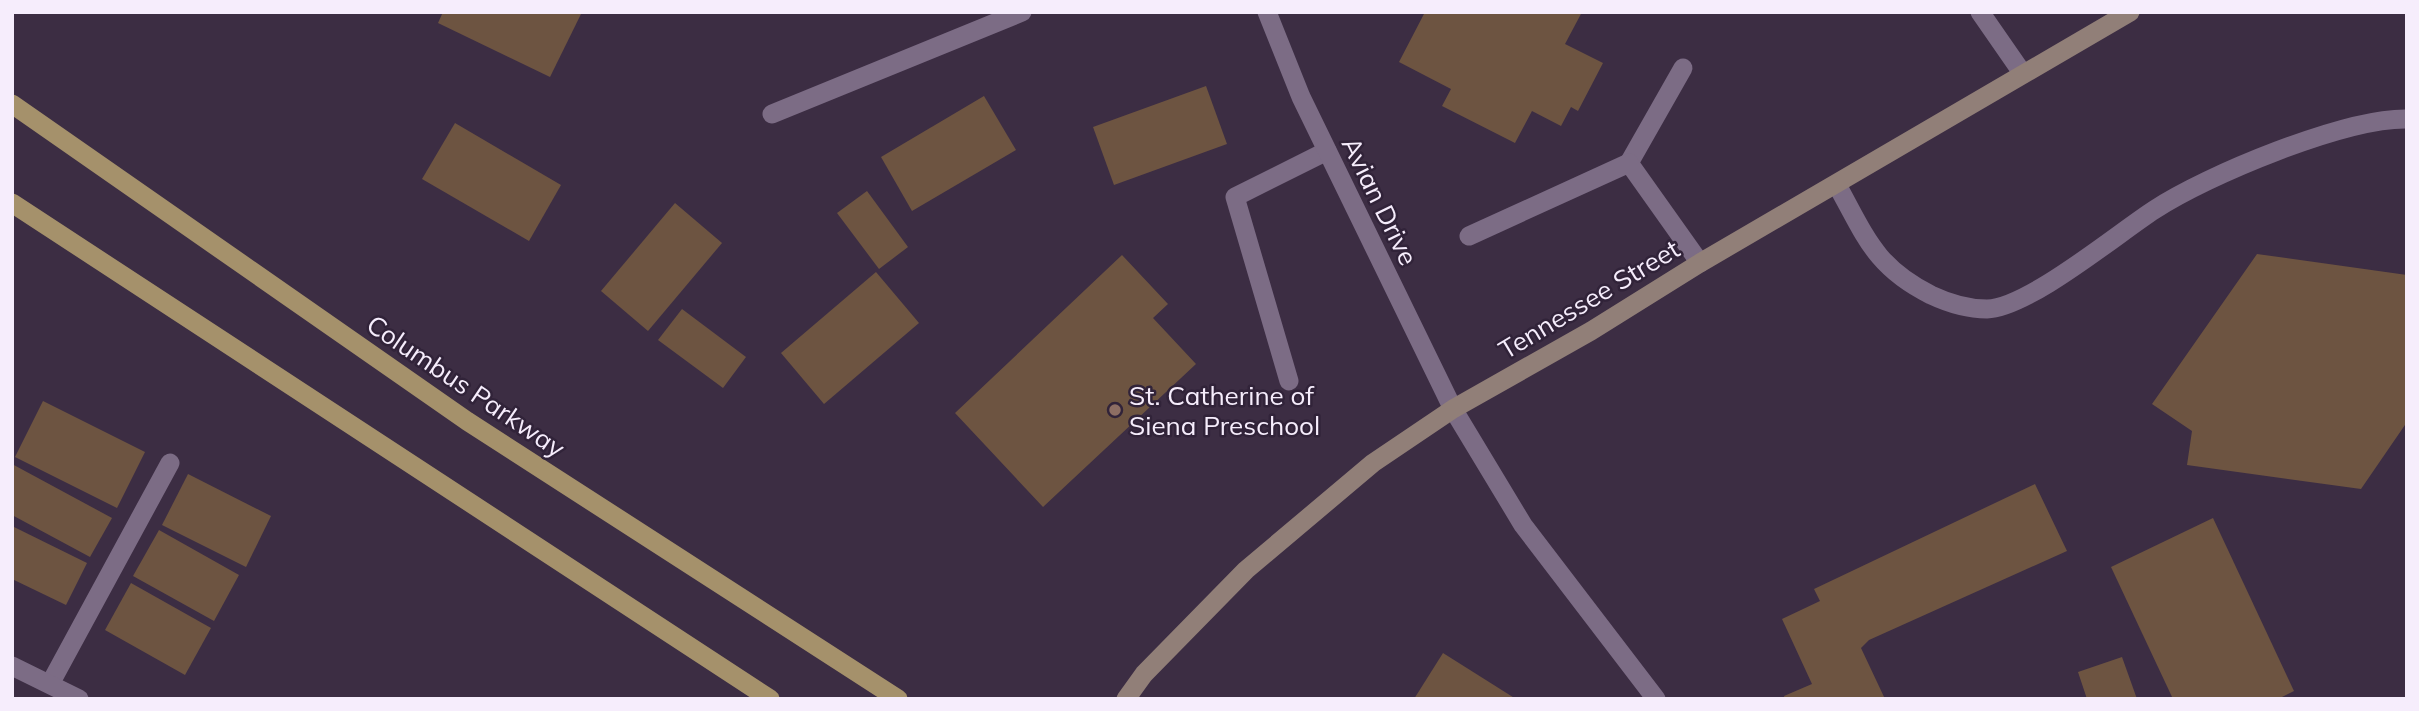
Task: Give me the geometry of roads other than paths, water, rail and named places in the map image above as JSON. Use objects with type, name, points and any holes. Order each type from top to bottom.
[{"type":"main road","name":"Tennessee Street","points":[[1126,699],[1144,674],[1245,570],[1373,463],[1453,409],[1591,331],[1700,264],[2130,12]]},
{"type":"main road","name":"Columbus Parkway","points":[[12,104],[467,421],[898,699]]},
{"type":"main road","points":[[12,203],[769,699]]},
{"type":"street","points":[[772,114],[1022,12]]},
{"type":"street","name":"Avian Drive","points":[[1267,12],[1301,97],[1453,409],[1522,526],[1656,699]]},
{"type":"street","points":[[1980,12],[2023,74]]},
{"type":"street","points":[[1469,236],[1629,163],[1683,68]]},
{"type":"street","points":[[1837,185],[1874,251],[1903,281],[1960,306],[1989,309],[2020,299],[2157,208],[2237,169],[2322,136],[2407,119]]},
{"type":"street","points":[[1289,381],[1235,197],[1327,151]]},
{"type":"street","points":[[1629,163],[1700,264]]},
{"type":"street","points":[[50,684],[170,463]]},
{"type":"street","points":[[12,666],[79,699]]},
{"type":"place","name":"St. Catherine of Siena Preschool","points":[[1115,410]]}]
